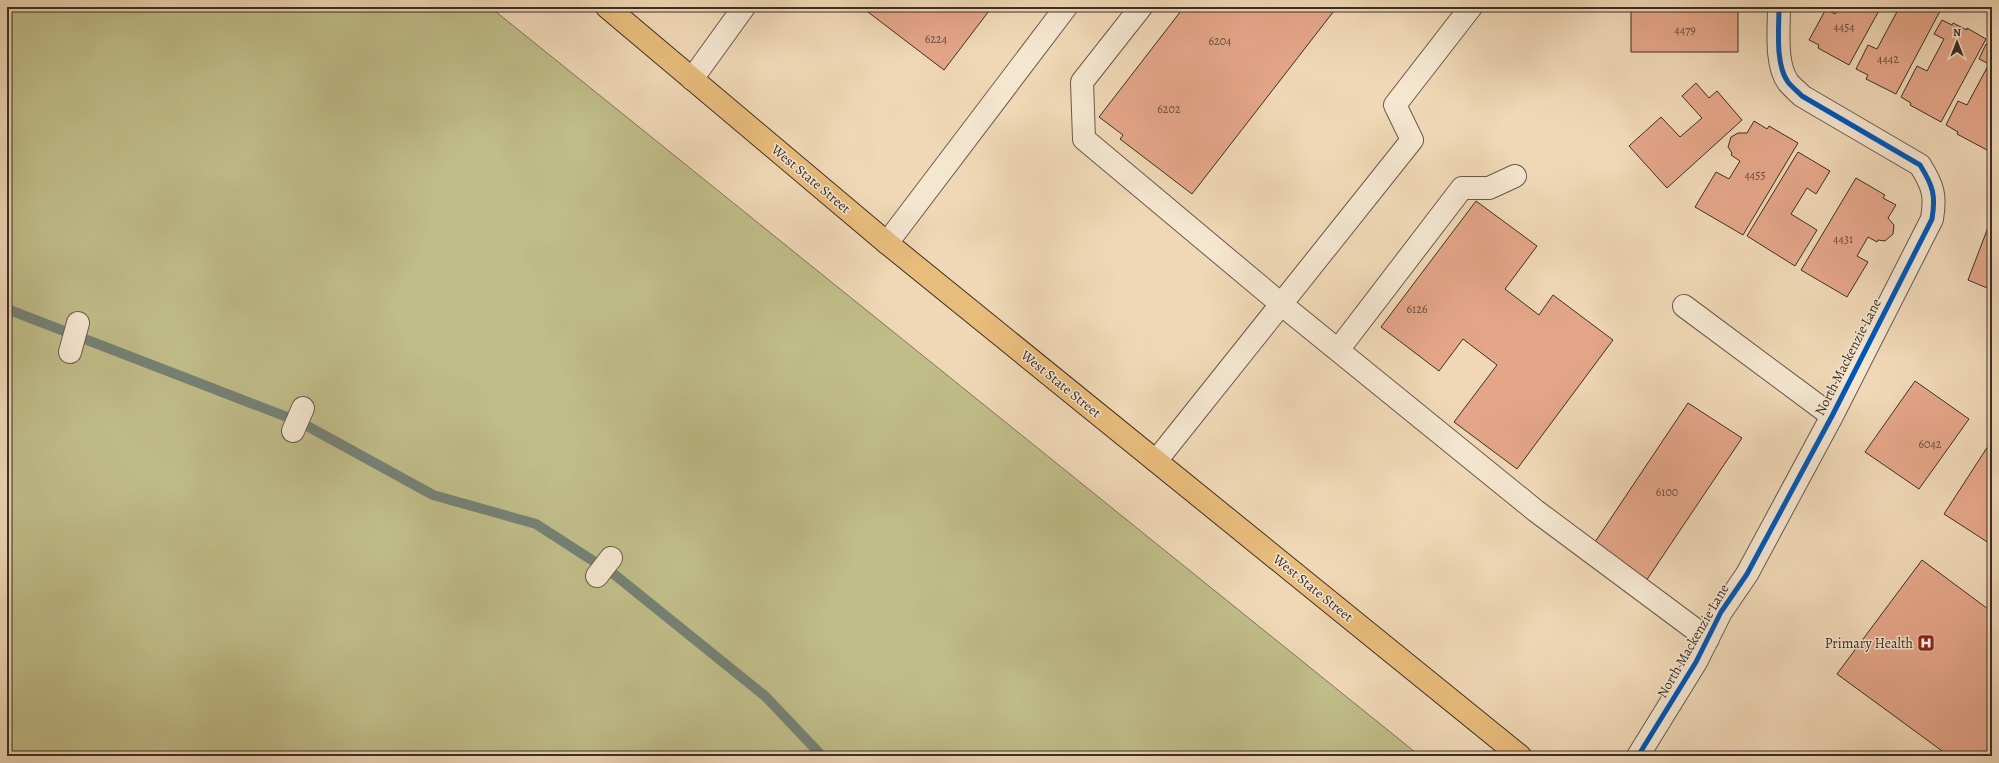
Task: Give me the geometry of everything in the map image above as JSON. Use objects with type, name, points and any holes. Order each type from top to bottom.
[{"type":"main road","name":"West State Street","points":[[606,7],[887,243],[1520,756]]},
{"type":"street","points":[[692,79],[744,7]]},
{"type":"street","points":[[887,243],[1066,7]]},
{"type":"street","points":[[1141,7],[1082,82],[1084,139],[1281,304],[1547,520],[1708,639]]},
{"type":"street","points":[[1156,461],[1412,140],[1395,105],[1471,7]]},
{"type":"street","name":"North Mackenzie Lane","points":[[1638,756],[1696,662],[1721,612],[1747,574],[1832,416],[1932,219],[1934,192],[1929,179],[1920,165],[1802,96],[1788,81],[1781,61],[1778,43],[1779,7]]},
{"type":"street","points":[[1779,29],[1791,7]]},
{"type":"street","points":[[1338,350],[1462,188],[1489,188],[1515,176]]},
{"type":"street","points":[[1684,306],[1832,416]]},
{"type":"street","points":[[70,352],[78,323]]},
{"type":"street","points":[[293,431],[303,408]]},
{"type":"street","points":[[597,576],[611,558]]},
{"type":"shaded area","points":[[7,7],[490,7],[1420,756],[7,756]]},
{"type":"building","points":[[865,7],[992,7],[944,70],[864,9]]},
{"type":"building","points":[[1184,7],[1337,7],[1192,194],[1120,139],[1123,135],[1099,117]]},
{"type":"building","points":[[1631,7],[1738,7],[1738,52],[1631,52]]},
{"type":"building","points":[[1839,7],[1881,7],[1849,65],[1818,48],[1819,45],[1809,40],[1826,9],[1835,14]]},
{"type":"building","points":[[1897,7],[1932,7],[1940,11],[1896,94],[1866,79],[1868,75],[1856,69],[1868,45],[1877,49],[1899,8]]},
{"type":"building","points":[[1942,20],[1952,25],[1953,23],[1967,30],[1967,28],[1986,39],[1941,122],[1910,105],[1911,103],[1901,97],[1917,66],[1927,71],[1944,39],[1934,34]]},
{"type":"building","points":[[1986,44],[1992,46],[1992,140],[1987,150],[1957,134],[1958,132],[1946,125],[1958,101],[1967,105],[1989,64],[1979,59]]},
{"type":"building","points":[[1696,83],[1709,98],[1717,91],[1742,120],[1667,188],[1629,146],[1661,117],[1680,137],[1702,118],[1682,96]]},
{"type":"building","points":[[1754,121],[1767,129],[1769,126],[1798,143],[1743,235],[1695,207],[1716,172],[1729,179],[1740,161],[1731,155],[1732,153],[1728,147],[1731,137],[1738,133],[1747,133]]},
{"type":"building","points":[[1798,152],[1830,171],[1816,194],[1807,188],[1791,214],[1817,230],[1795,266],[1747,236]]},
{"type":"building","points":[[1856,178],[1885,195],[1883,198],[1896,205],[1888,218],[1894,225],[1893,234],[1885,241],[1878,240],[1877,242],[1868,237],[1857,256],[1868,262],[1847,297],[1801,270]]},
{"type":"building","points":[[1476,201],[1537,246],[1505,289],[1539,315],[1553,295],[1613,340],[1517,469],[1454,422],[1497,365],[1463,339],[1439,371],[1381,327]]},
{"type":"building","points":[[1992,217],[1992,290],[1968,280]]},
{"type":"building","points":[[1915,381],[1969,419],[1919,489],[1865,452]]},
{"type":"building","points":[[1688,403],[1742,438],[1646,581],[1593,545]]},
{"type":"building","points":[[1990,443],[1992,444],[1992,545],[1944,514]]},
{"type":"building","name":"Primary Health","points":[[1922,560],[1992,612],[1992,756],[1949,756],[1837,674]]},
{"type":"waterway","points":[[7,309],[300,422],[433,495],[536,524],[615,575],[765,696],[822,756]]},
{"type":"cycle path","points":[[1638,756],[1696,662],[1721,612],[1747,574],[1832,416],[1932,219],[1934,203],[1931,185],[1920,165],[1802,96],[1788,82],[1784,75],[1779,56],[1779,7]]},
{"type":"place","name":"Primary Health","points":[[1926,643]]}]
